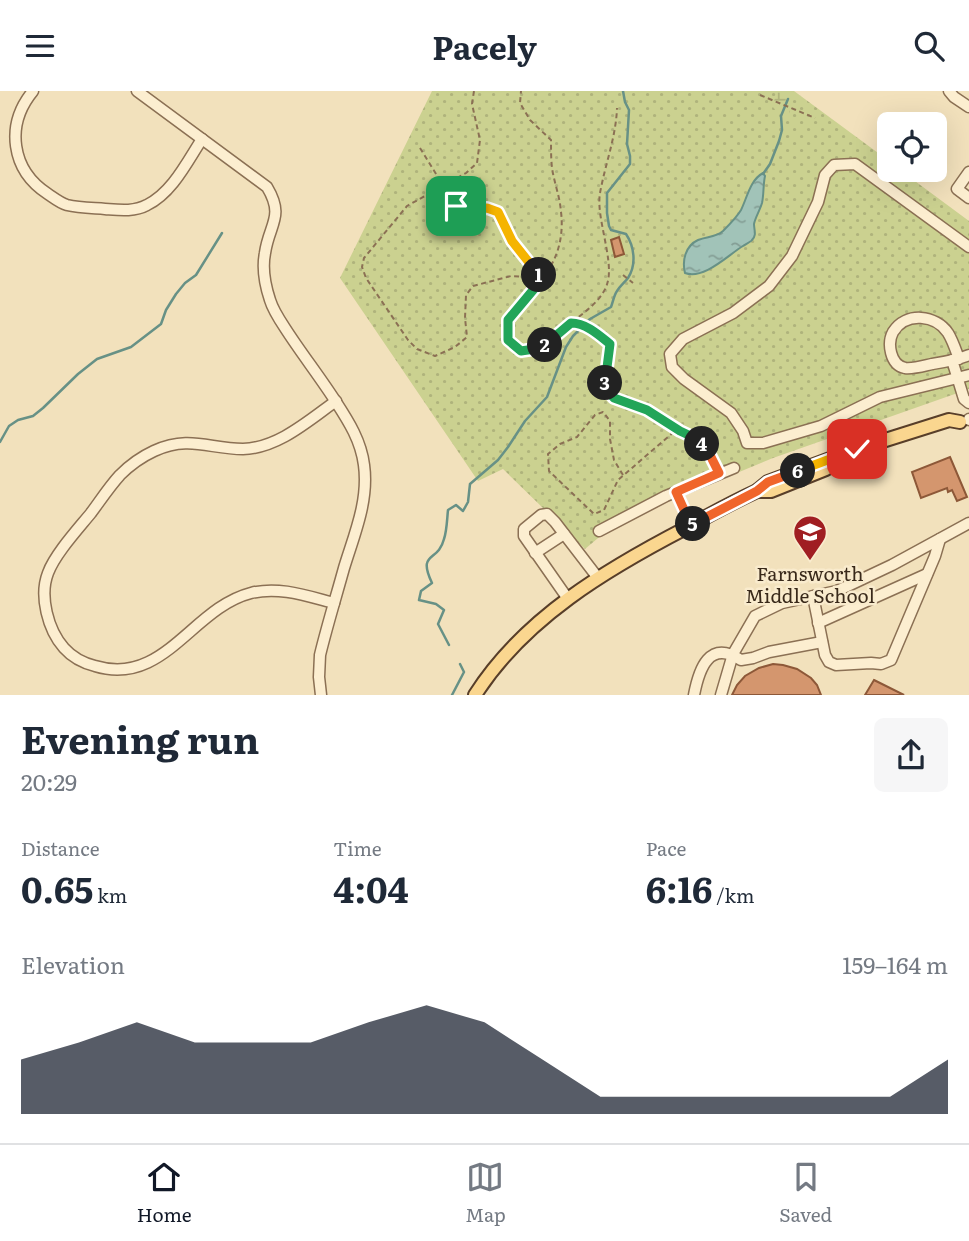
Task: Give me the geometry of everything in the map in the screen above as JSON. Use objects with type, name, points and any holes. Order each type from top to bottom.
[{"type":"main road","points":[[475,695],[518,642],[568,599],[646,549],[757,491],[768,482],[857,449],[948,420],[967,420]]},
{"type":"street","points":[[33,91],[20,111],[16,126],[18,153],[29,178],[42,190],[67,205],[124,210],[149,205],[176,179],[202,139]]},
{"type":"street","points":[[137,91],[267,187],[276,213],[264,264],[270,300],[291,338],[336,401],[358,439],[365,475],[362,508],[320,655],[321,695]]},
{"type":"street","points":[[949,91],[969,107]]},
{"type":"street","points":[[966,377],[880,397],[821,426],[763,443],[747,443],[743,431],[731,413],[684,379],[672,366],[670,354],[682,339],[733,313],[769,286],[792,256],[818,202],[825,175],[834,165],[855,164],[969,247]]},
{"type":"street","points":[[969,172],[957,189],[969,198]]},
{"type":"street","points":[[961,358],[904,368],[896,365],[891,355],[891,337],[894,329],[917,317],[932,319],[942,326],[961,358],[966,377],[964,400],[969,403]]},
{"type":"street","points":[[334,603],[274,590],[252,592],[224,605],[161,657],[133,669],[115,670],[85,663],[69,654],[58,641],[45,602],[45,584],[48,572],[62,550],[118,477],[135,461],[157,450],[181,443],[254,447],[284,436],[336,401]]},
{"type":"street","points":[[599,531],[676,492],[734,468]]},
{"type":"street","points":[[676,492],[691,525]]},
{"type":"street","points":[[568,599],[524,536],[524,529],[541,515],[547,514],[598,578]]},
{"type":"street","points":[[721,695],[733,654],[755,616],[782,603],[837,591],[969,523]]},
{"type":"street","points":[[535,553],[565,534]]},
{"type":"street","points":[[813,596],[825,655],[829,662],[836,665],[887,663],[891,660],[940,539]]},
{"type":"street","points":[[818,623],[927,574]]},
{"type":"street","points":[[694,695],[698,677],[709,656],[716,653],[733,654],[741,660],[822,642]]},
{"type":"path","points":[[474,91],[472,104],[480,140],[477,163],[466,173],[407,206],[364,258],[362,267],[366,278],[408,340],[417,349],[435,356],[455,347],[467,337],[466,295],[473,286],[511,276],[541,278]]},
{"type":"path","points":[[520,91],[520,103],[530,120],[551,140],[552,167],[562,213],[562,232],[557,252],[547,272],[508,320],[508,340],[521,351],[541,348],[592,307],[605,292],[610,276],[600,195],[617,108]]},
{"type":"path","points":[[760,95],[815,118]]},
{"type":"path","points":[[420,148],[456,206],[469,211],[487,208],[498,212],[512,241],[541,278]]},
{"type":"path","points":[[624,276],[632,282]]},
{"type":"path","points":[[571,323],[579,323],[610,344],[604,387],[609,393],[614,398],[647,410],[677,430],[697,439],[710,455],[719,473]]},
{"type":"path","points":[[623,475],[614,460],[610,421],[603,412],[595,415],[577,437],[559,444],[548,454],[549,471],[594,514],[604,510],[618,480],[677,430]]},
{"type":"green space","points":[[432,91],[794,91],[877,152],[877,182],[916,182],[969,221],[969,389],[773,458],[616,523],[585,549],[503,469],[478,481],[340,278]]},
{"type":"green space","points":[[778,91],[793,94],[788,117],[779,114],[772,106]]},
{"type":"water","points":[[763,173],[763,200],[754,224],[754,238],[708,270],[685,273],[684,259],[690,246],[698,240],[717,235],[733,221],[752,185]]},
{"type":"building","points":[[619,237],[624,254],[615,257],[611,240]]},
{"type":"building","points":[[950,457],[967,497],[957,501],[952,490],[948,492],[947,488],[921,498],[912,472]]},
{"type":"building","points":[[773,664],[797,669],[811,678],[821,695],[732,695],[745,676]]},
{"type":"building","points":[[874,680],[904,695],[865,695]]},
{"type":"waterway","points":[[449,645],[438,624],[444,610],[436,604],[419,600],[421,591],[432,583],[428,573],[428,561],[441,546],[446,532],[448,510],[456,505],[463,511],[468,502],[470,484],[498,460],[525,421],[547,397],[566,347],[573,336],[590,319],[611,307],[616,293],[633,267],[633,250],[629,239],[626,234],[611,230],[607,213],[607,193],[630,164],[627,144],[629,110],[623,91]]},
{"type":"waterway","points":[[763,174],[779,141],[782,130],[781,116],[788,99]]},
{"type":"waterway","points":[[0,442],[9,426],[33,416],[97,359],[131,347],[161,324],[176,294],[196,275],[222,233]]},
{"type":"waterway","points":[[452,695],[464,672],[460,664]]},
{"type":"place","name":"Farnsworth Middle School","points":[[810,562]]},
{"type":"route","points":[[456,206],[469,211],[487,208],[498,212],[512,241],[541,278],[508,320],[508,340],[521,351],[541,348],[571,323],[579,323],[599,334],[610,344],[604,387],[614,398],[647,410],[697,439],[710,455],[719,473],[676,492],[691,525],[757,491],[768,482],[857,449]]}]
